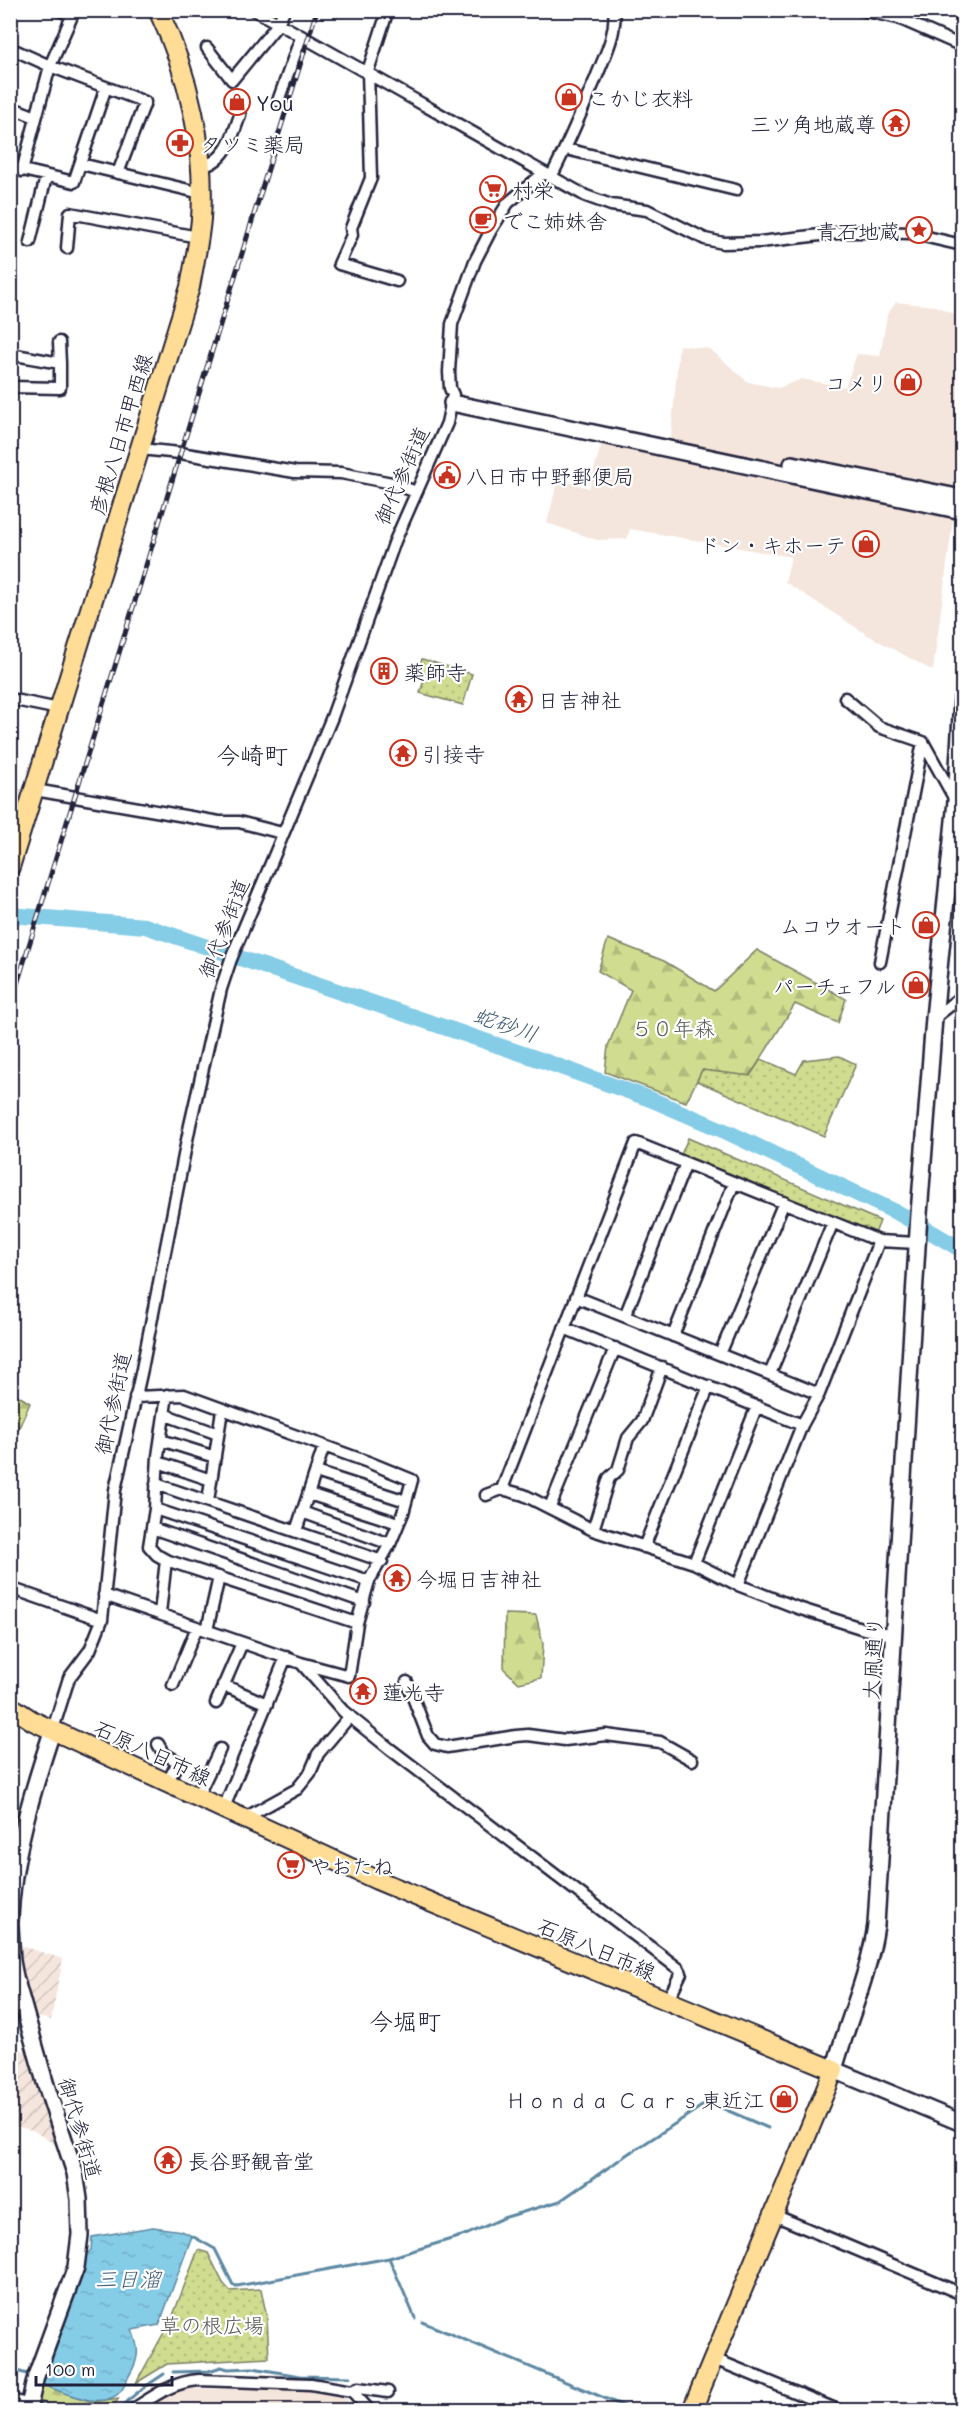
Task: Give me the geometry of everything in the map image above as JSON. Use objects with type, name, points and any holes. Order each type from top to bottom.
[{"type":"main road","name":"彦根八日市甲西線","points":[[10,867],[190,287],[198,237],[201,193],[197,136],[185,80],[158,10]]},
{"type":"main road","name":"石原八日市線","points":[[10,1706],[33,1721],[377,1880],[834,2070]]},
{"type":"main road","points":[[692,2410],[834,2070]]},
{"type":"street","points":[[22,171],[50,66],[72,16],[60,10]]},
{"type":"street","points":[[255,10],[301,37],[368,71],[418,103],[586,196],[611,205],[647,210],[705,239],[723,243],[760,242],[846,232],[870,232],[910,233],[963,245]]},
{"type":"street","points":[[207,48],[232,80],[278,24],[284,10]]},
{"type":"street","points":[[388,10],[368,71],[371,178],[351,228],[352,235],[339,264],[397,281]]},
{"type":"street","name":"御代参街道","points":[[28,2408],[36,2376],[76,2267],[80,2248],[79,2199],[75,2173],[45,2082],[12,1961],[10,1924],[15,1851],[69,1678],[90,1650],[102,1620],[115,1490],[142,1369],[190,1125],[221,989],[232,955],[332,717],[395,542],[447,423],[453,399],[449,372],[452,324],[475,261],[508,203],[548,175],[566,149],[607,52],[615,21],[614,10]]},
{"type":"street","points":[[862,10],[898,18],[963,46]]},
{"type":"street","points":[[278,101],[301,37]]},
{"type":"street","points":[[10,48],[50,66],[145,102],[118,173]]},
{"type":"street","points":[[10,167],[74,182],[106,87]]},
{"type":"street","points":[[10,107],[36,117]]},
{"type":"street","points":[[200,166],[212,164],[223,154],[240,116]]},
{"type":"street","points":[[566,149],[736,190]]},
{"type":"street","points":[[81,164],[201,193]]},
{"type":"street","points":[[30,242],[46,177]]},
{"type":"street","points":[[67,248],[70,213],[198,237]]},
{"type":"street","points":[[10,387],[60,388],[59,342]]},
{"type":"street","points":[[10,354],[60,363]]},
{"type":"street","points":[[453,399],[963,498]]},
{"type":"street","points":[[453,399],[963,511]]},
{"type":"street","points":[[140,449],[180,453],[295,472],[341,473],[392,483],[416,492]]},
{"type":"street","points":[[845,698],[879,727],[923,742],[959,807]]},
{"type":"street","points":[[10,699],[58,709]]},
{"type":"street","name":"大凧通り","points":[[834,2070],[874,1942],[876,1925],[919,1214],[934,1018],[959,807],[963,699]]},
{"type":"street","points":[[880,962],[923,742]]},
{"type":"street","points":[[35,790],[219,822],[238,822],[282,833]]},
{"type":"street","points":[[934,1018],[963,996]]},
{"type":"street","points":[[502,1490],[636,1143],[879,1240],[917,1243]]},
{"type":"street","points":[[625,1316],[686,1163]]},
{"type":"street","points":[[673,1335],[734,1183]]},
{"type":"street","points":[[720,1354],[784,1202]]},
{"type":"street","points":[[770,1374],[833,1222]]},
{"type":"street","points":[[738,1585],[802,1425],[819,1394],[879,1240]]},
{"type":"street","points":[[576,1297],[819,1394]]},
{"type":"street","points":[[564,1328],[802,1425]]},
{"type":"street","points":[[550,1507],[615,1348]]},
{"type":"street","points":[[594,1530],[609,1478],[618,1470],[628,1438],[642,1421],[662,1367]]},
{"type":"street","points":[[644,1547],[709,1386]]},
{"type":"street","points":[[167,1395],[149,1546],[157,1555],[166,1560],[357,1623]]},
{"type":"street","points":[[104,1595],[301,1663],[349,1676],[357,1623],[369,1581],[390,1544],[412,1480],[184,1395],[135,1397]]},
{"type":"street","points":[[694,1563],[757,1406]]},
{"type":"street","points":[[208,1501],[222,1410]]},
{"type":"street","points":[[166,1415],[218,1434]]},
{"type":"street","points":[[161,1440],[215,1457]]},
{"type":"street","points":[[296,1532],[324,1446]]},
{"type":"street","points":[[158,1462],[211,1480]]},
{"type":"street","points":[[316,1472],[406,1501]]},
{"type":"street","points":[[156,1484],[382,1561]]},
{"type":"street","points":[[486,1495],[502,1490],[524,1495],[594,1530],[694,1563],[738,1585],[853,1626],[894,1635]]},
{"type":"street","points":[[309,1494],[398,1523]]},
{"type":"street","points":[[155,1509],[369,1581]]},
{"type":"street","points":[[302,1512],[390,1544]]},
{"type":"street","points":[[152,1528],[364,1602]]},
{"type":"street","points":[[160,1613],[166,1560]]},
{"type":"street","points":[[173,1684],[202,1628],[219,1577]]},
{"type":"street","points":[[10,1588],[102,1620]]},
{"type":"street","points":[[216,1703],[242,1643]]},
{"type":"street","points":[[224,1810],[286,1657]]},
{"type":"street","points":[[301,1663],[350,1716],[390,1749],[679,1969],[681,1973],[668,2002]]},
{"type":"street","points":[[407,1682],[428,1736],[435,1744],[447,1747],[528,1735],[565,1740],[606,1735],[660,1742],[692,1760]]},
{"type":"street","points":[[223,1685],[267,1704]]},
{"type":"street","points":[[243,1819],[297,1789],[310,1773],[318,1754],[350,1716]]},
{"type":"street","points":[[158,1744],[163,1753],[178,1762],[167,1783]]},
{"type":"street","points":[[197,1797],[220,1749]]},
{"type":"street","points":[[834,2070],[963,2123]]},
{"type":"street","points":[[774,2215],[963,2294]]},
{"type":"street","points":[[714,2358],[838,2410]]},
{"type":"street","points":[[132,2410],[161,2391],[184,2381],[312,2384],[352,2391],[358,2388],[388,2392]]},
{"type":"street","points":[[352,2391],[369,2410]]},
{"type":"street","points":[[10,2399],[28,2408]]},
{"type":"shaded area","points":[[896,302],[935,306],[962,317],[962,451],[933,671],[866,634],[785,582],[791,557],[630,529],[627,539],[597,540],[547,523],[558,479],[589,488],[601,445],[669,459],[679,345],[710,349],[748,382],[778,388],[802,379],[845,387],[857,354],[880,356],[887,315]]},
{"type":"shaded area","points":[[11,787],[30,791],[11,847]]},
{"type":"shaded area","points":[[16,1944],[63,1959],[51,2020],[34,2016],[21,1973]]},
{"type":"shaded area","points":[[10,2047],[28,2052],[60,2148],[34,2131],[11,2125]]},
{"type":"shaded area","points":[[320,2388],[347,2399],[351,2410],[145,2410],[179,2389]]},
{"type":"green space","points":[[422,659],[472,674],[463,705],[420,693],[424,680],[416,678]]},
{"type":"green space","name":"５０年森","points":[[608,939],[664,961],[714,991],[757,950],[846,999],[838,1023],[795,1004],[750,1076],[702,1070],[686,1102],[605,1072],[608,1046],[631,990],[598,971]]},
{"type":"green space","points":[[839,1056],[856,1064],[824,1136],[697,1081],[702,1070],[750,1076],[761,1059],[796,1074],[804,1060]]},
{"type":"green space","points":[[688,1138],[880,1221],[874,1236],[680,1157]]},
{"type":"green space","points":[[11,1391],[30,1403],[18,1430],[11,1434]]},
{"type":"green space","points":[[505,1614],[536,1615],[543,1644],[541,1678],[519,1683],[504,1669]]},
{"type":"green space","name":"草の根広場","points":[[198,2250],[208,2253],[223,2283],[230,2291],[261,2289],[267,2318],[269,2358],[167,2364],[136,2383],[172,2318]]},
{"type":"green space","points":[[40,2384],[92,2402],[119,2398],[112,2408],[106,2410],[60,2410],[36,2399]]},
{"type":"water","name":"三日溜","points":[[153,2227],[182,2231],[192,2236],[159,2325],[132,2330],[137,2347],[137,2357],[121,2391],[113,2397],[93,2400],[70,2395],[40,2384],[83,2271],[86,2255],[91,2250],[92,2237]]},
{"type":"waterway","name":"蛇砂川","points":[[10,915],[145,926],[541,1060],[650,1099],[727,1132],[902,1215],[962,1250]]},
{"type":"waterway","points":[[632,2152],[708,2102],[768,2128]]},
{"type":"waterway","points":[[192,2236],[215,2249],[233,2285],[237,2286],[389,2258],[468,2234],[503,2218],[560,2201],[632,2151]]},
{"type":"waterway","points":[[389,2258],[415,2318]]},
{"type":"waterway","points":[[422,2322],[633,2410]]},
{"type":"waterway","points":[[173,2372],[209,2371],[221,2367],[253,2368],[300,2376],[350,2377]]},
{"type":"waterway","points":[[10,2369],[27,2374]]},
{"type":"waterway","points":[[120,2410],[135,2394],[164,2374]]},
{"type":"waterway","points":[[36,2402],[53,2410]]},
{"type":"railway","points":[[10,1007],[317,10]]},
{"type":"place","name":"こかじ衣料","points":[[569,97]]},
{"type":"place","name":"You","points":[[237,102]]},
{"type":"place","name":"三ツ角地蔵尊","points":[[896,123]]},
{"type":"place","name":"タツミ薬局","points":[[180,143]]},
{"type":"place","name":"村栄","points":[[493,189]]},
{"type":"place","name":"でこ姉妹舎","points":[[483,220]]},
{"type":"place","name":"青石地蔵","points":[[919,230]]},
{"type":"place","name":"コメリ","points":[[908,382]]},
{"type":"place","name":"八日市中野郵便局","points":[[447,475]]},
{"type":"place","name":"ドン・キホーテ","points":[[866,544]]},
{"type":"place","name":"薬師寺","points":[[384,671]]},
{"type":"place","name":"日吉神社","points":[[519,699]]},
{"type":"place","name":"引接寺","points":[[403,753]]},
{"type":"place","name":"ムコウオート","points":[[926,925]]},
{"type":"place","name":"パーチェフル","points":[[916,985]]},
{"type":"place","name":"今堀日吉神社","points":[[397,1578]]},
{"type":"place","name":"蓮光寺","points":[[363,1691]]},
{"type":"place","name":"やおたね","points":[[291,1865]]},
{"type":"place","name":"Ｈｏｎｄａ Ｃａｒｓ東近江","points":[[784,2099]]},
{"type":"place","name":"長谷野観音堂","points":[[168,2160]]},
{"type":"district","name":"今崎町","points":[[252,754]]},
{"type":"district","name":"今堀町","points":[[405,2020]]}]
